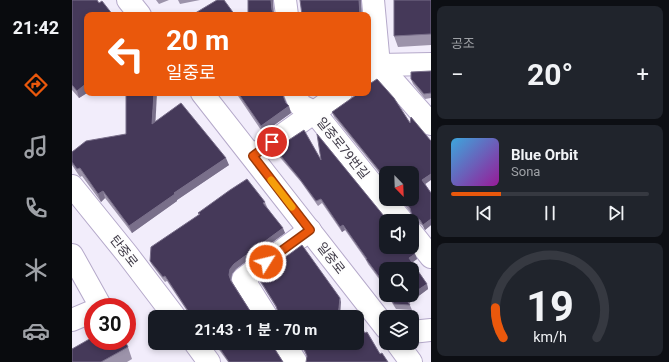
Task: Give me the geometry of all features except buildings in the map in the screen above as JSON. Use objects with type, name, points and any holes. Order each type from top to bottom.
[{"type":"street","points":[[128,0],[138,12]]},
{"type":"street","points":[[285,0],[286,12]]},
{"type":"street","points":[[373,0],[374,69],[431,124]]},
{"type":"street","points":[[374,69],[431,64]]},
{"type":"street","name":"일중로","points":[[204,96],[253,156],[379,319]]},
{"type":"street","name":"일중로79번길","points":[[296,96],[300,105],[314,112],[396,214]]},
{"type":"street","name":"일중로79번길","points":[[253,156],[337,96]]},
{"type":"street","name":"탄중로","points":[[72,186],[170,310]]},
{"type":"street","points":[[263,310],[243,279],[310,230]]},
{"type":"street","points":[[419,242],[431,257]]},
{"type":"street","points":[[72,256],[96,298]]},
{"type":"street","points":[[72,320],[84,315]]},
{"type":"street","points":[[419,331],[431,330]]},
{"type":"street","points":[[200,350],[209,362]]},
{"type":"street","points":[[288,350],[296,362]]},
{"type":"street","points":[[403,350],[412,362]]},
{"type":"slow traffic","points":[[271,180],[292,207]]},
{"type":"route","points":[[266,262],[310,230],[253,156],[272,142]]}]
